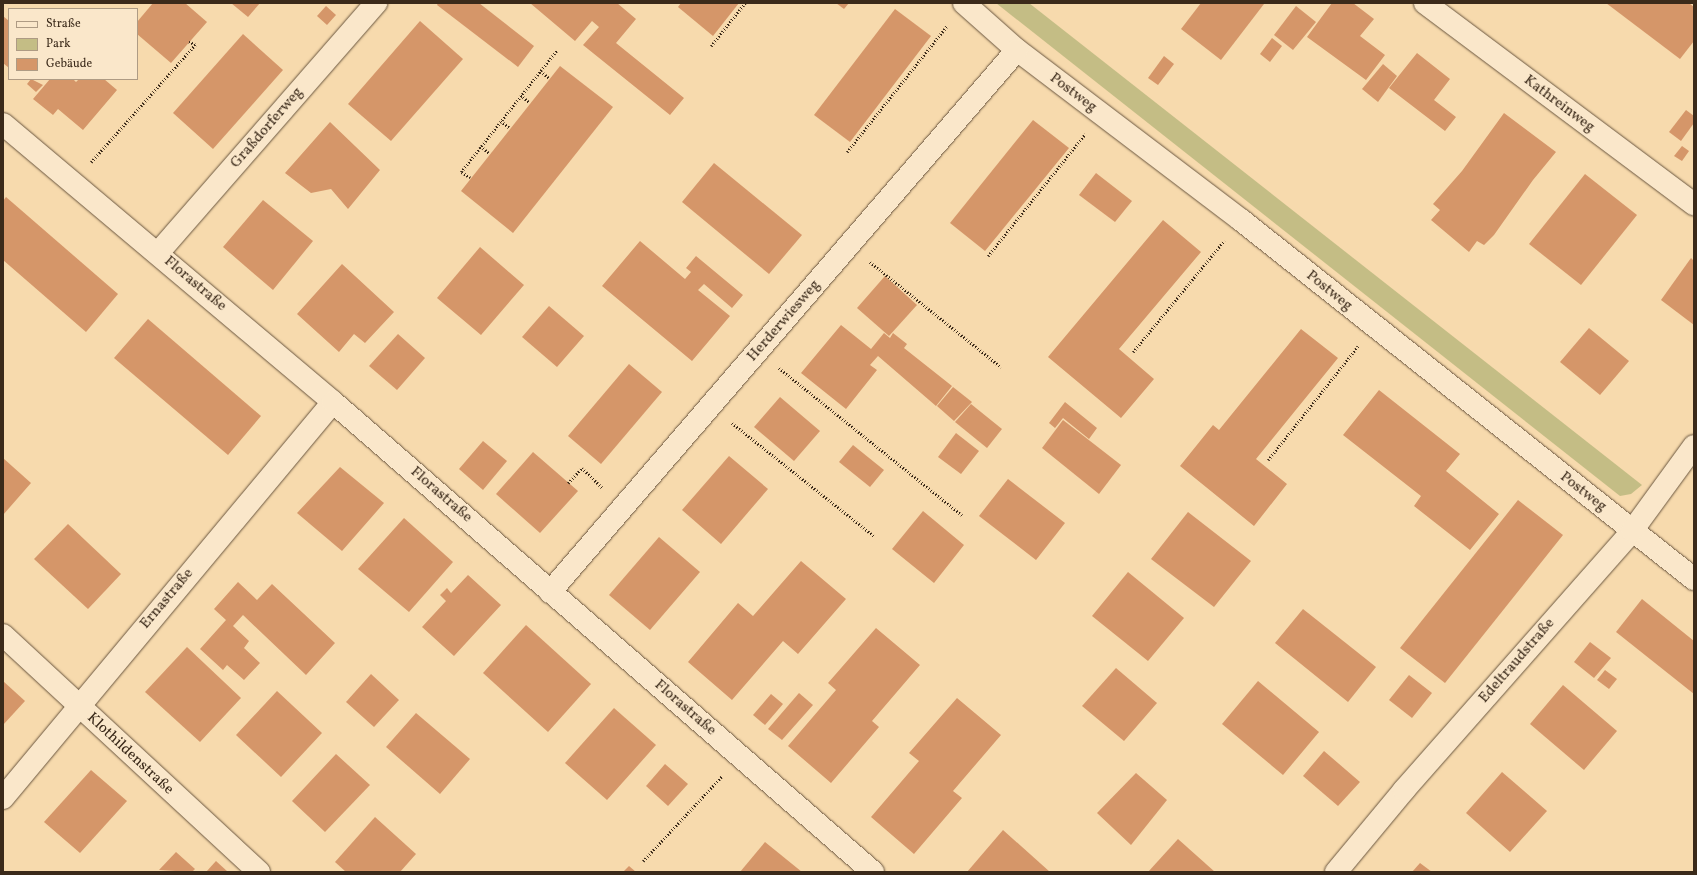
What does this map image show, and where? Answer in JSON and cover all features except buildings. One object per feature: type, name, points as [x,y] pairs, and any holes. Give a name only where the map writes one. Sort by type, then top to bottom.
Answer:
[{"type":"street","name":"Graßdorferweg","points":[[158,253],[376,3]]},
{"type":"street","name":"Postweg","points":[[964,3],[1017,50],[1241,220],[1694,580]]},
{"type":"street","name":"Kathreinweg","points":[[1425,3],[1694,204]]},
{"type":"street","name":"Herderwiesweg","points":[[550,592],[624,509],[1017,50]]},
{"type":"street","name":"Florastraße","points":[[3,124],[72,184],[158,253],[333,402],[873,872]]},
{"type":"street","name":"Ernastraße","points":[[3,798],[78,706],[333,402]]},
{"type":"street","name":"Edeltraudstraße","points":[[1336,872],[1404,790],[1632,531],[1694,446]]},
{"type":"street","name":"Klothildenstraße","points":[[3,635],[259,872]]},
{"type":"path","points":[[711,46],[745,3]]},
{"type":"path","points":[[847,152],[964,3]]},
{"type":"path","points":[[72,184],[195,45],[189,42]]},
{"type":"path","points":[[470,178],[460,172],[558,50]]},
{"type":"path","points":[[541,71],[550,79]]},
{"type":"path","points":[[521,96],[530,103]]},
{"type":"path","points":[[988,256],[1101,114]]},
{"type":"path","points":[[501,121],[510,128]]},
{"type":"path","points":[[481,146],[490,154]]},
{"type":"path","points":[[1133,352],[1241,220]]},
{"type":"path","points":[[849,246],[1002,367]]},
{"type":"path","points":[[1268,460],[1374,326]]},
{"type":"path","points":[[759,351],[962,515]]},
{"type":"path","points":[[711,406],[874,536]]},
{"type":"path","points":[[568,483],[582,468],[624,509]]},
{"type":"path","points":[[643,861],[726,771]]},
{"type":"green space","points":[[996,3],[1029,3],[1642,485],[1631,494],[1620,496]]}]
